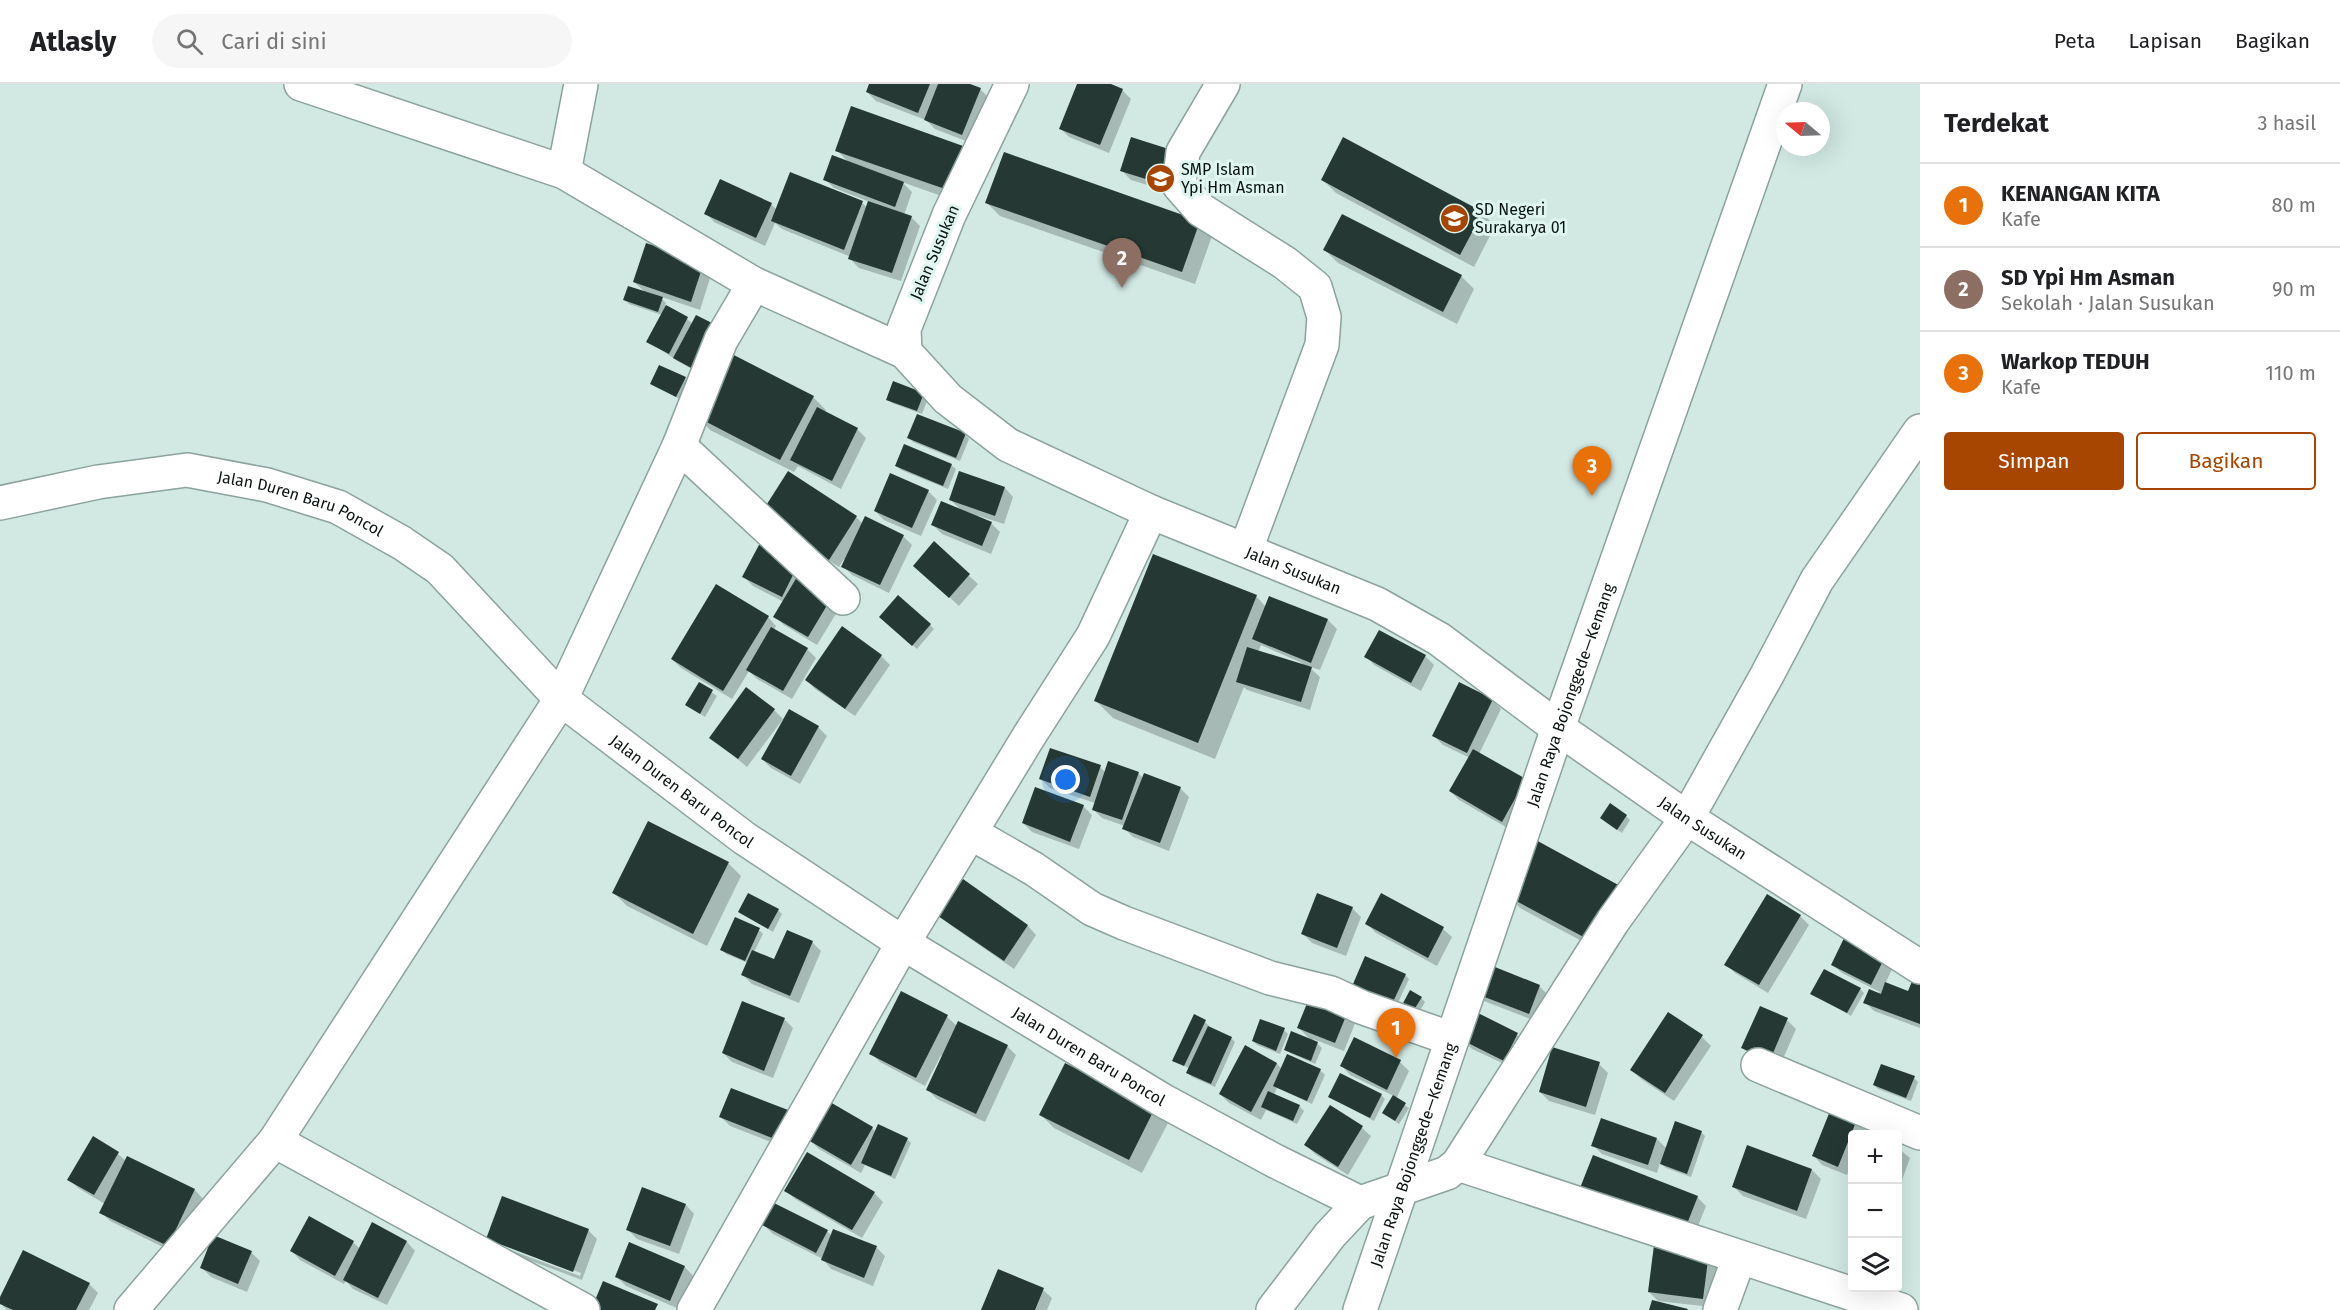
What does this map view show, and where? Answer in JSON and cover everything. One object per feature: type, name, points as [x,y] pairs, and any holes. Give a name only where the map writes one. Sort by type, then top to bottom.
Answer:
[{"type":"main road","points":[[301,84],[564,172],[754,284],[905,352]]},
{"type":"main road","points":[[564,172],[580,84]]},
{"type":"main road","name":"Jalan Susukan","points":[[1011,84],[949,215],[904,329],[905,352],[948,399],[1008,445],[1152,512],[1377,604],[1439,639],[1558,728],[1686,818],[1920,967]]},
{"type":"main road","points":[[1223,84],[1183,152],[1179,185],[1201,210],[1285,263],[1315,287],[1324,317],[1322,345],[1246,549]]},
{"type":"main road","name":"Jalan Raya Bojonggede—Kemang","points":[[1360,1310],[1558,728],[1785,84]]},
{"type":"main road","points":[[131,1310],[275,1141],[561,699],[679,446],[721,340],[754,284]]},
{"type":"main road","points":[[1273,1310],[1330,1235],[1360,1203],[1447,1173],[1458,1164],[1613,921],[1686,818],[1767,675],[1817,580],[1920,431]]},
{"type":"main road","points":[[679,446],[843,598]]},
{"type":"main road","name":"Jalan Duren Baru Poncol","points":[[0,503],[98,482],[187,470],[267,485],[338,507],[402,543],[440,569],[561,699],[744,838],[903,943],[1162,1100],[1275,1161],[1360,1203]]},
{"type":"main road","points":[[694,1310],[903,943],[1094,636],[1152,512]]},
{"type":"main road","points":[[971,833],[1034,869],[1092,909],[1124,923],[1270,978],[1331,993],[1452,1039]]},
{"type":"main road","points":[[1758,1065],[1920,1133]]},
{"type":"main road","points":[[275,1141],[583,1310]]},
{"type":"main road","points":[[1458,1164],[1901,1310]]},
{"type":"main road","points":[[1720,1310],[1739,1258]]},
{"type":"building","points":[[869,84],[930,84],[918,113],[866,92]]},
{"type":"building","points":[[938,84],[970,84],[981,88],[962,135],[924,120]]},
{"type":"building","points":[[1077,84],[1111,84],[1123,89],[1100,145],[1059,129]]},
{"type":"building","points":[[851,106],[963,146],[948,190],[835,151]]},
{"type":"building","points":[[1131,137],[1175,151],[1165,185],[1120,171]]},
{"type":"building","points":[[1343,137],[1483,212],[1460,255],[1321,180]]},
{"type":"building","points":[[1004,152],[1200,221],[1182,272],[985,203]]},
{"type":"building","points":[[832,155],[904,182],[895,207],[823,180]]},
{"type":"building","points":[[790,172],[863,201],[844,250],[771,221]]},
{"type":"building","points":[[720,179],[772,203],[756,238],[704,214]]},
{"type":"building","points":[[868,201],[912,216],[892,273],[848,259]]},
{"type":"building","points":[[1342,214],[1462,275],[1443,312],[1323,250]]},
{"type":"building","points":[[646,243],[704,262],[691,302],[633,282]]},
{"type":"building","points":[[628,286],[663,297],[658,312],[623,300]]},
{"type":"building","points":[[666,305],[688,317],[669,354],[646,342]]},
{"type":"building","points":[[696,315],[718,326],[695,370],[673,358]]},
{"type":"building","points":[[728,352],[814,396],[780,460],[695,416]]},
{"type":"building","points":[[659,365],[686,377],[676,397],[650,384]]},
{"type":"building","points":[[893,381],[924,393],[917,411],[886,400]]},
{"type":"building","points":[[817,407],[858,428],[832,481],[790,460]]},
{"type":"building","points":[[917,414],[966,433],[956,458],[907,438]]},
{"type":"building","points":[[904,444],[952,464],[943,486],[895,466]]},
{"type":"building","points":[[788,471],[857,516],[829,560],[760,515]]},
{"type":"building","points":[[959,471],[1005,487],[995,516],[949,500]]},
{"type":"building","points":[[890,473],[929,490],[912,528],[874,511]]},
{"type":"building","points":[[941,501],[992,522],[982,546],[931,525]]},
{"type":"building","points":[[865,516],[904,535],[880,585],[841,567]]},
{"type":"building","points":[[934,541],[970,574],[949,598],[913,566]]},
{"type":"building","points":[[760,543],[799,563],[782,597],[742,577]]},
{"type":"building","points":[[1153,554],[1257,595],[1198,743],[1094,701]]},
{"type":"building","points":[[797,577],[832,597],[808,637],[773,617]]},
{"type":"building","points":[[716,584],[769,616],[723,691],[671,659]]},
{"type":"building","points":[[898,595],[931,624],[912,646],[879,617]]},
{"type":"building","points":[[1269,596],[1328,619],[1311,663],[1252,639]]},
{"type":"building","points":[[842,626],[882,655],[845,709],[805,680]]},
{"type":"building","points":[[771,627],[808,648],[783,691],[746,670]]},
{"type":"building","points":[[1379,630],[1426,655],[1411,683],[1364,657]]},
{"type":"building","points":[[1247,647],[1312,667],[1301,702],[1236,682]]},
{"type":"building","points":[[699,682],[713,690],[700,714],[685,705]]},
{"type":"building","points":[[1459,682],[1493,699],[1467,753],[1432,736]]},
{"type":"building","points":[[746,687],[775,709],[738,759],[709,738]]},
{"type":"building","points":[[789,709],[819,726],[791,776],[761,759]]},
{"type":"building","points":[[1050,748],[1101,765],[1090,797],[1039,779]]},
{"type":"building","points":[[1473,749],[1526,779],[1502,822],[1449,791]]},
{"type":"building","points":[[1108,761],[1139,772],[1122,820],[1092,810]]},
{"type":"building","points":[[1144,773],[1181,787],[1160,843],[1122,829]]},
{"type":"building","points":[[1035,787],[1084,805],[1070,842],[1022,823]]},
{"type":"building","points":[[1610,803],[1627,815],[1617,830],[1600,818]]},
{"type":"building","points":[[648,821],[729,862],[693,934],[612,893]]},
{"type":"building","points":[[1534,839],[1622,887],[1593,942],[1505,895]]},
{"type":"building","points":[[963,879],[1028,925],[1004,961],[938,916]]},
{"type":"building","points":[[748,893],[779,909],[768,929],[738,912]]},
{"type":"building","points":[[1317,893],[1353,907],[1337,948],[1301,934]]},
{"type":"building","points":[[1381,893],[1444,927],[1428,958],[1365,924]]},
{"type":"building","points":[[1767,894],[1801,915],[1759,985],[1724,965]]},
{"type":"building","points":[[735,917],[760,928],[745,961],[720,950]]},
{"type":"building","points":[[787,930],[813,941],[790,996],[741,975],[752,950],[774,959]]},
{"type":"building","points":[[1846,934],[1887,953],[1871,985],[1831,965]]},
{"type":"building","points":[[1365,956],[1406,974],[1393,1002],[1353,984]]},
{"type":"building","points":[[1485,963],[1540,985],[1529,1014],[1474,993]]},
{"type":"building","points":[[1824,969],[1861,988],[1847,1013],[1810,994]]},
{"type":"building","points":[[1913,979],[1920,982],[1920,1024],[1863,1003],[1869,989],[1881,994],[1885,982],[1908,991]]},
{"type":"building","points":[[1410,990],[1422,997],[1412,1013],[1401,1007]]},
{"type":"building","points":[[901,991],[948,1015],[916,1078],[869,1054]]},
{"type":"building","points":[[1312,991],[1350,1006],[1335,1043],[1297,1028]]},
{"type":"building","points":[[742,1001],[785,1018],[764,1071],[722,1053]]},
{"type":"building","points":[[1760,1006],[1788,1018],[1770,1060],[1741,1048]]},
{"type":"building","points":[[1476,1012],[1518,1033],[1504,1061],[1462,1040]]},
{"type":"building","points":[[1668,1012],[1703,1035],[1665,1093],[1630,1070]]},
{"type":"building","points":[[1194,1014],[1206,1020],[1184,1066],[1172,1061]]},
{"type":"building","points":[[1260,1019],[1285,1028],[1276,1051],[1252,1041]]},
{"type":"building","points":[[958,1021],[1008,1045],[976,1114],[926,1090]]},
{"type":"building","points":[[1208,1026],[1232,1037],[1211,1084],[1186,1073]]},
{"type":"building","points":[[1291,1031],[1318,1042],[1311,1061],[1284,1050]]},
{"type":"building","points":[[1354,1037],[1401,1060],[1387,1090],[1340,1066]]},
{"type":"building","points":[[1245,1045],[1277,1063],[1251,1112],[1219,1094]]},
{"type":"building","points":[[1552,1047],[1600,1062],[1586,1107],[1539,1092]]},
{"type":"building","points":[[1287,1054],[1321,1069],[1307,1101],[1273,1086]]},
{"type":"building","points":[[1065,1063],[1155,1108],[1129,1160],[1039,1115]]},
{"type":"building","points":[[1881,1064],[1915,1076],[1906,1098],[1873,1085]]},
{"type":"building","points":[[1340,1073],[1382,1094],[1370,1118],[1328,1097]]},
{"type":"building","points":[[731,1088],[788,1110],[777,1140],[719,1117]]},
{"type":"building","points":[[1268,1091],[1300,1105],[1293,1121],[1261,1107]]},
{"type":"building","points":[[1393,1095],[1406,1103],[1395,1121],[1382,1113]]},
{"type":"building","points":[[830,1102],[873,1127],[851,1165],[808,1140]]},
{"type":"building","points":[[1330,1105],[1363,1126],[1338,1167],[1304,1145]]},
{"type":"building","points":[[1832,1106],[1858,1117],[1853,1130],[1848,1130],[1848,1142],[1838,1167],[1812,1156]]},
{"type":"building","points":[[1601,1118],[1657,1138],[1648,1165],[1591,1146]]},
{"type":"building","points":[[1675,1121],[1702,1131],[1687,1174],[1660,1164]]},
{"type":"building","points":[[878,1124],[908,1138],[891,1176],[861,1163]]},
{"type":"building","points":[[93,1136],[119,1152],[94,1195],[67,1180]]},
{"type":"building","points":[[1747,1145],[1812,1169],[1797,1211],[1732,1187]]},
{"type":"building","points":[[807,1152],[875,1192],[852,1230],[784,1191]]},
{"type":"building","points":[[1593,1155],[1698,1196],[1685,1229],[1580,1188]]},
{"type":"building","points":[[127,1156],[195,1189],[168,1246],[99,1213]]},
{"type":"building","points":[[642,1187],[686,1204],[670,1246],[626,1230]]},
{"type":"building","points":[[502,1196],[589,1229],[573,1272],[486,1239]]},
{"type":"building","points":[[774,1203],[828,1230],[816,1253],[762,1225]]},
{"type":"building","points":[[309,1216],[354,1241],[335,1276],[290,1251]]},
{"type":"building","points":[[372,1222],[407,1241],[378,1298],[343,1280]]},
{"type":"building","points":[[833,1229],[877,1246],[864,1278],[821,1260]]},
{"type":"building","points":[[213,1235],[252,1251],[238,1284],[200,1268]]},
{"type":"building","points":[[629,1242],[685,1266],[670,1301],[615,1277]]},
{"type":"building","points":[[1654,1245],[1709,1252],[1703,1299],[1648,1292]]},
{"type":"building","points":[[23,1250],[90,1283],[76,1310],[13,1310],[0,1304],[0,1297]]},
{"type":"building","points":[[998,1269],[1044,1288],[1035,1310],[981,1310]]},
{"type":"building","points":[[603,1281],[658,1304],[655,1310],[591,1310]]},
{"type":"building","points":[[1652,1300],[1688,1309],[1649,1310]]},
{"type":"place","name":"SMP Islam Ypi Hm Asman","points":[[1160,178]]},
{"type":"place","name":"SD Negeri Surakarya 01","points":[[1454,218]]},
{"type":"place","name":"SD Ypi Hm Asman","points":[[1122,288]]},
{"type":"place","name":"Warkop TEDUH","points":[[1592,496]]},
{"type":"place","name":"KENANGAN KITA","points":[[1396,1058]]}]
